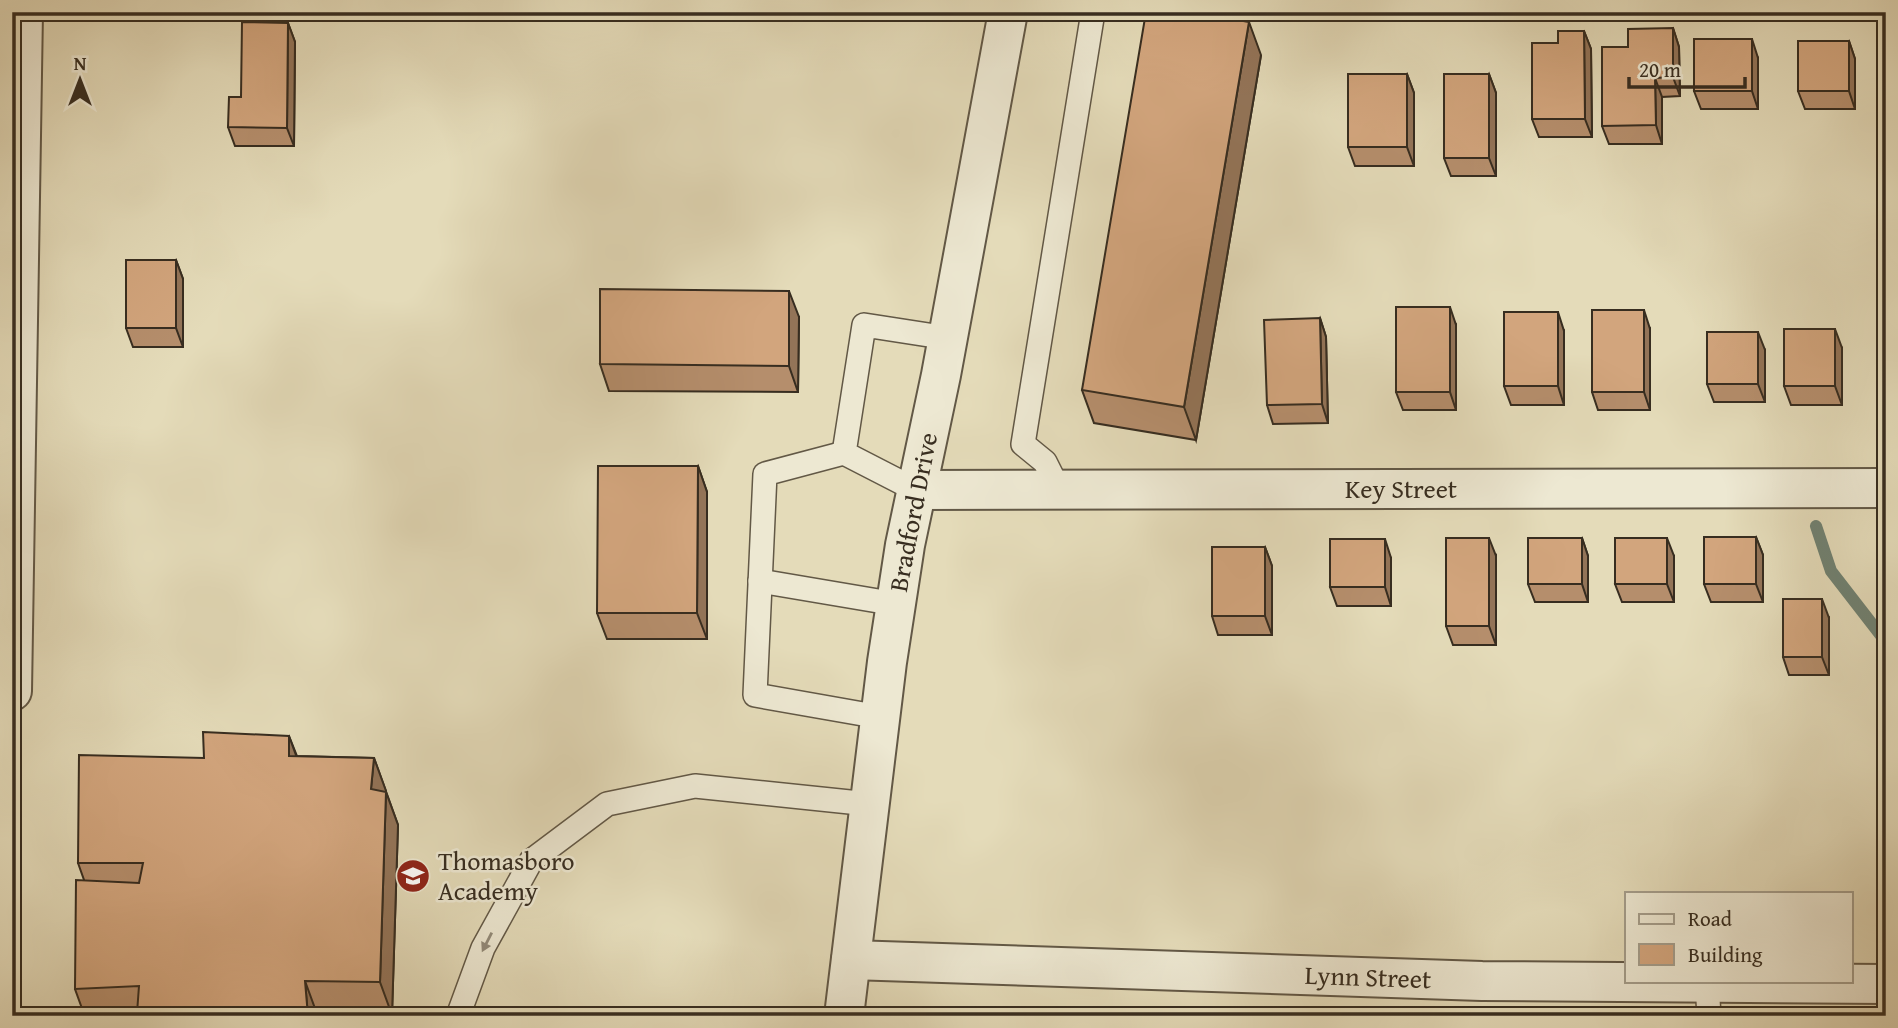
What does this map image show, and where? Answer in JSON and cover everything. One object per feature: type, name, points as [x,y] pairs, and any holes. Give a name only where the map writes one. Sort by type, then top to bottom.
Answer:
[{"type":"street","points":[[12,691],[23,12]]},
{"type":"street","name":"Bradford Drive","points":[[844,1016],[896,604],[1008,12]]},
{"type":"street","name":"Key Street","points":[[916,490],[1886,488]]},
{"type":"street","name":"Lynn Street","points":[[850,960],[1482,981],[1708,1000],[1886,984]]},
{"type":"lane","points":[[1059,490],[1045,462],[1023,444],[1093,12]]},
{"type":"lane","points":[[844,453],[864,325],[948,338]]},
{"type":"lane","points":[[880,717],[755,695],[765,474],[844,453],[916,490]]},
{"type":"lane","points":[[760,581],[896,604]]},
{"type":"lane","points":[[458,1016],[483,948],[531,861],[607,804],[695,786],[869,804]]},
{"type":"building","points":[[1146,12],[1192,12],[1249,22],[1184,407],[1082,390]]},
{"type":"building","points":[[242,22],[288,23],[287,128],[228,127],[229,97],[241,97]]},
{"type":"building","points":[[1673,28],[1673,77],[1655,78],[1656,125],[1602,126],[1602,47],[1628,47],[1628,29]]},
{"type":"building","points":[[1558,31],[1584,31],[1585,119],[1532,119],[1532,43],[1558,43]]},
{"type":"building","points":[[1883,32],[1886,32],[1886,115],[1883,115]]},
{"type":"building","points":[[1694,39],[1752,39],[1752,91],[1694,91]]},
{"type":"building","points":[[1798,41],[1849,41],[1849,91],[1798,91]]},
{"type":"building","points":[[1348,74],[1407,74],[1407,147],[1348,147]]},
{"type":"building","points":[[1444,74],[1489,74],[1489,158],[1444,158]]},
{"type":"building","points":[[126,260],[176,260],[176,328],[126,328]]},
{"type":"building","points":[[600,289],[789,291],[789,366],[600,364]]},
{"type":"building","points":[[1396,307],[1450,307],[1450,392],[1396,392]]},
{"type":"building","points":[[1592,310],[1644,310],[1644,392],[1592,392]]},
{"type":"building","points":[[1504,312],[1558,312],[1558,386],[1504,386]]},
{"type":"building","points":[[1320,318],[1322,404],[1267,405],[1264,320]]},
{"type":"building","points":[[1784,329],[1835,329],[1835,386],[1784,386]]},
{"type":"building","points":[[1880,331],[1886,331],[1886,385],[1880,385]]},
{"type":"building","points":[[1707,332],[1758,332],[1758,384],[1707,384]]},
{"type":"building","points":[[598,466],[698,466],[697,613],[597,613]]},
{"type":"building","points":[[1704,537],[1756,537],[1756,584],[1704,584]]},
{"type":"building","points":[[1446,538],[1489,538],[1489,626],[1446,626]]},
{"type":"building","points":[[1528,538],[1582,538],[1582,584],[1528,584]]},
{"type":"building","points":[[1615,538],[1667,538],[1667,584],[1615,584]]},
{"type":"building","points":[[1330,539],[1385,539],[1385,587],[1330,587]]},
{"type":"building","points":[[1212,547],[1265,547],[1265,616],[1212,616]]},
{"type":"building","points":[[1783,599],[1822,599],[1822,657],[1783,657]]},
{"type":"building","points":[[203,732],[289,736],[289,756],[374,758],[371,789],[386,792],[380,982],[305,981],[308,1016],[75,1016],[137,1013],[139,986],[75,989],[76,880],[139,883],[143,863],[78,863],[79,755],[204,758]]},
{"type":"waterway","points":[[1816,526],[1831,571],[1886,642]]},
{"type":"place","name":"Thomasboro Academy","points":[[413,876]]}]
